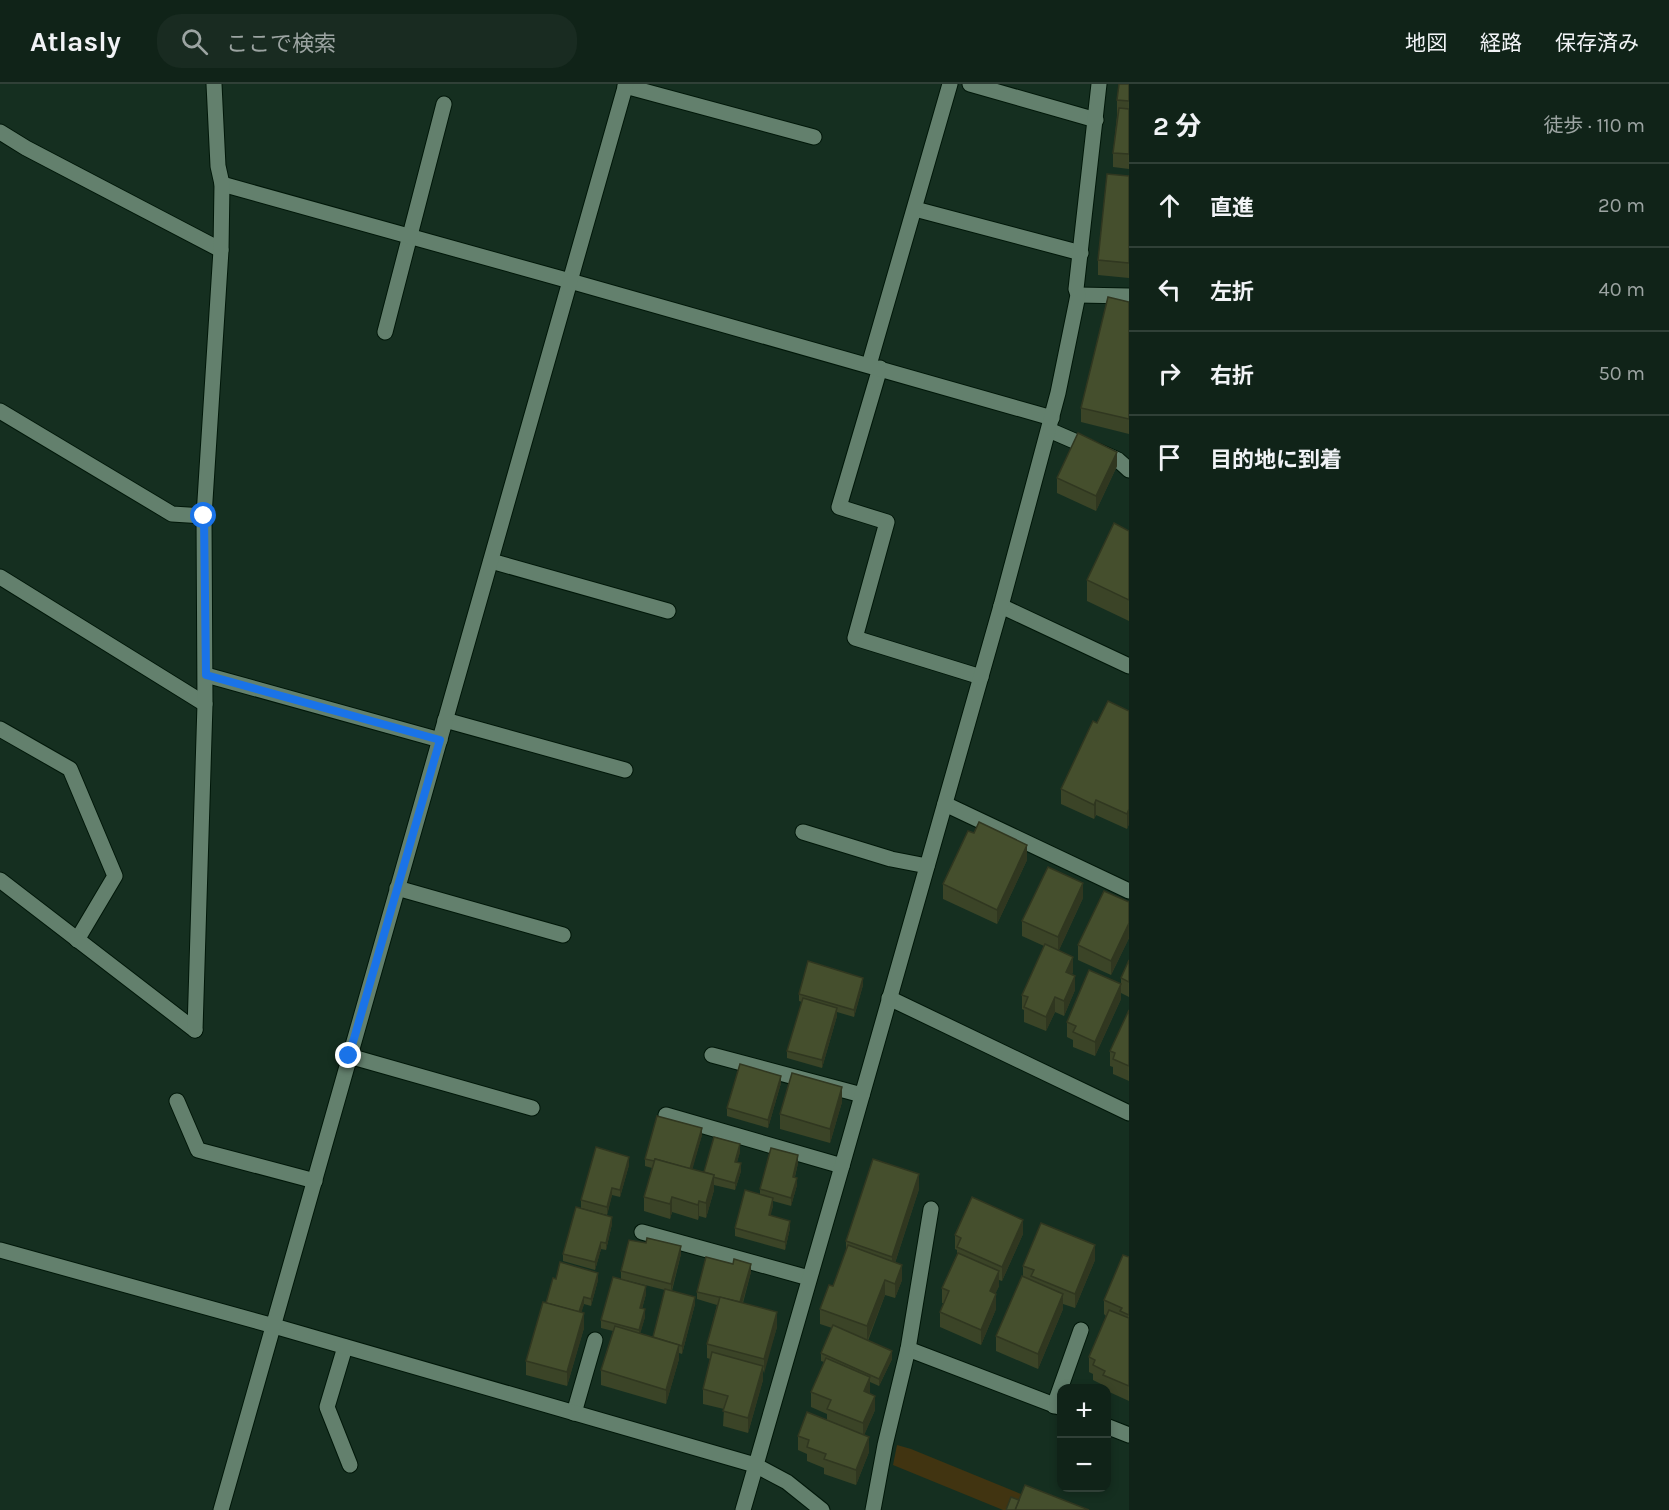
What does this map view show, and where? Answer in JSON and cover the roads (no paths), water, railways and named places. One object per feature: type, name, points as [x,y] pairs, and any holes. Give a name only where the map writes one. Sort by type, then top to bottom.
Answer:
[{"type":"street","points":[[0,880],[195,1030],[206,704],[204,516],[221,250],[222,184],[218,166],[214,84]]},
{"type":"street","points":[[950,84],[915,209],[839,507],[887,522],[855,638],[981,677]]},
{"type":"street","points":[[970,84],[1096,120]]},
{"type":"street","points":[[743,1510],[981,677],[1050,424],[1078,295],[1076,289],[1099,84]]},
{"type":"street","points":[[221,1510],[625,85],[814,137]]},
{"type":"street","points":[[385,332],[444,104]]},
{"type":"street","points":[[0,132],[26,148],[221,250]]},
{"type":"street","points":[[222,184],[875,367],[1050,424],[1118,460],[1129,470]]},
{"type":"street","points":[[915,209],[1081,253]]},
{"type":"street","points":[[1078,295],[1129,296]]},
{"type":"street","points":[[0,411],[172,514],[204,516]]},
{"type":"street","points":[[491,561],[668,611]]},
{"type":"street","points":[[0,577],[206,704]]},
{"type":"street","points":[[1001,606],[1129,666]]},
{"type":"street","points":[[206,675],[440,740]]},
{"type":"street","points":[[445,720],[625,770]]},
{"type":"street","points":[[0,729],[70,770],[115,876],[77,940]]},
{"type":"street","points":[[945,804],[1129,891]]},
{"type":"street","points":[[803,832],[891,859],[927,866]]},
{"type":"street","points":[[397,888],[563,935]]},
{"type":"street","points":[[889,998],[1129,1113]]},
{"type":"street","points":[[712,1055],[862,1095]]},
{"type":"street","points":[[349,1056],[532,1108]]},
{"type":"street","points":[[177,1101],[198,1150],[315,1181]]},
{"type":"street","points":[[666,1115],[842,1166]]},
{"type":"street","points":[[873,1510],[885,1445],[908,1349],[931,1209]]},
{"type":"street","points":[[642,1232],[809,1278]]},
{"type":"street","points":[[0,1250],[274,1326],[755,1465],[787,1482],[822,1510]]},
{"type":"street","points":[[1065,1384],[1081,1330]]},
{"type":"street","points":[[574,1413],[595,1340]]},
{"type":"street","points":[[345,1347],[327,1407],[350,1465]]},
{"type":"street","points":[[908,1349],[1057,1407]]},
{"type":"street","points":[[1111,1427],[1129,1434]]}]
